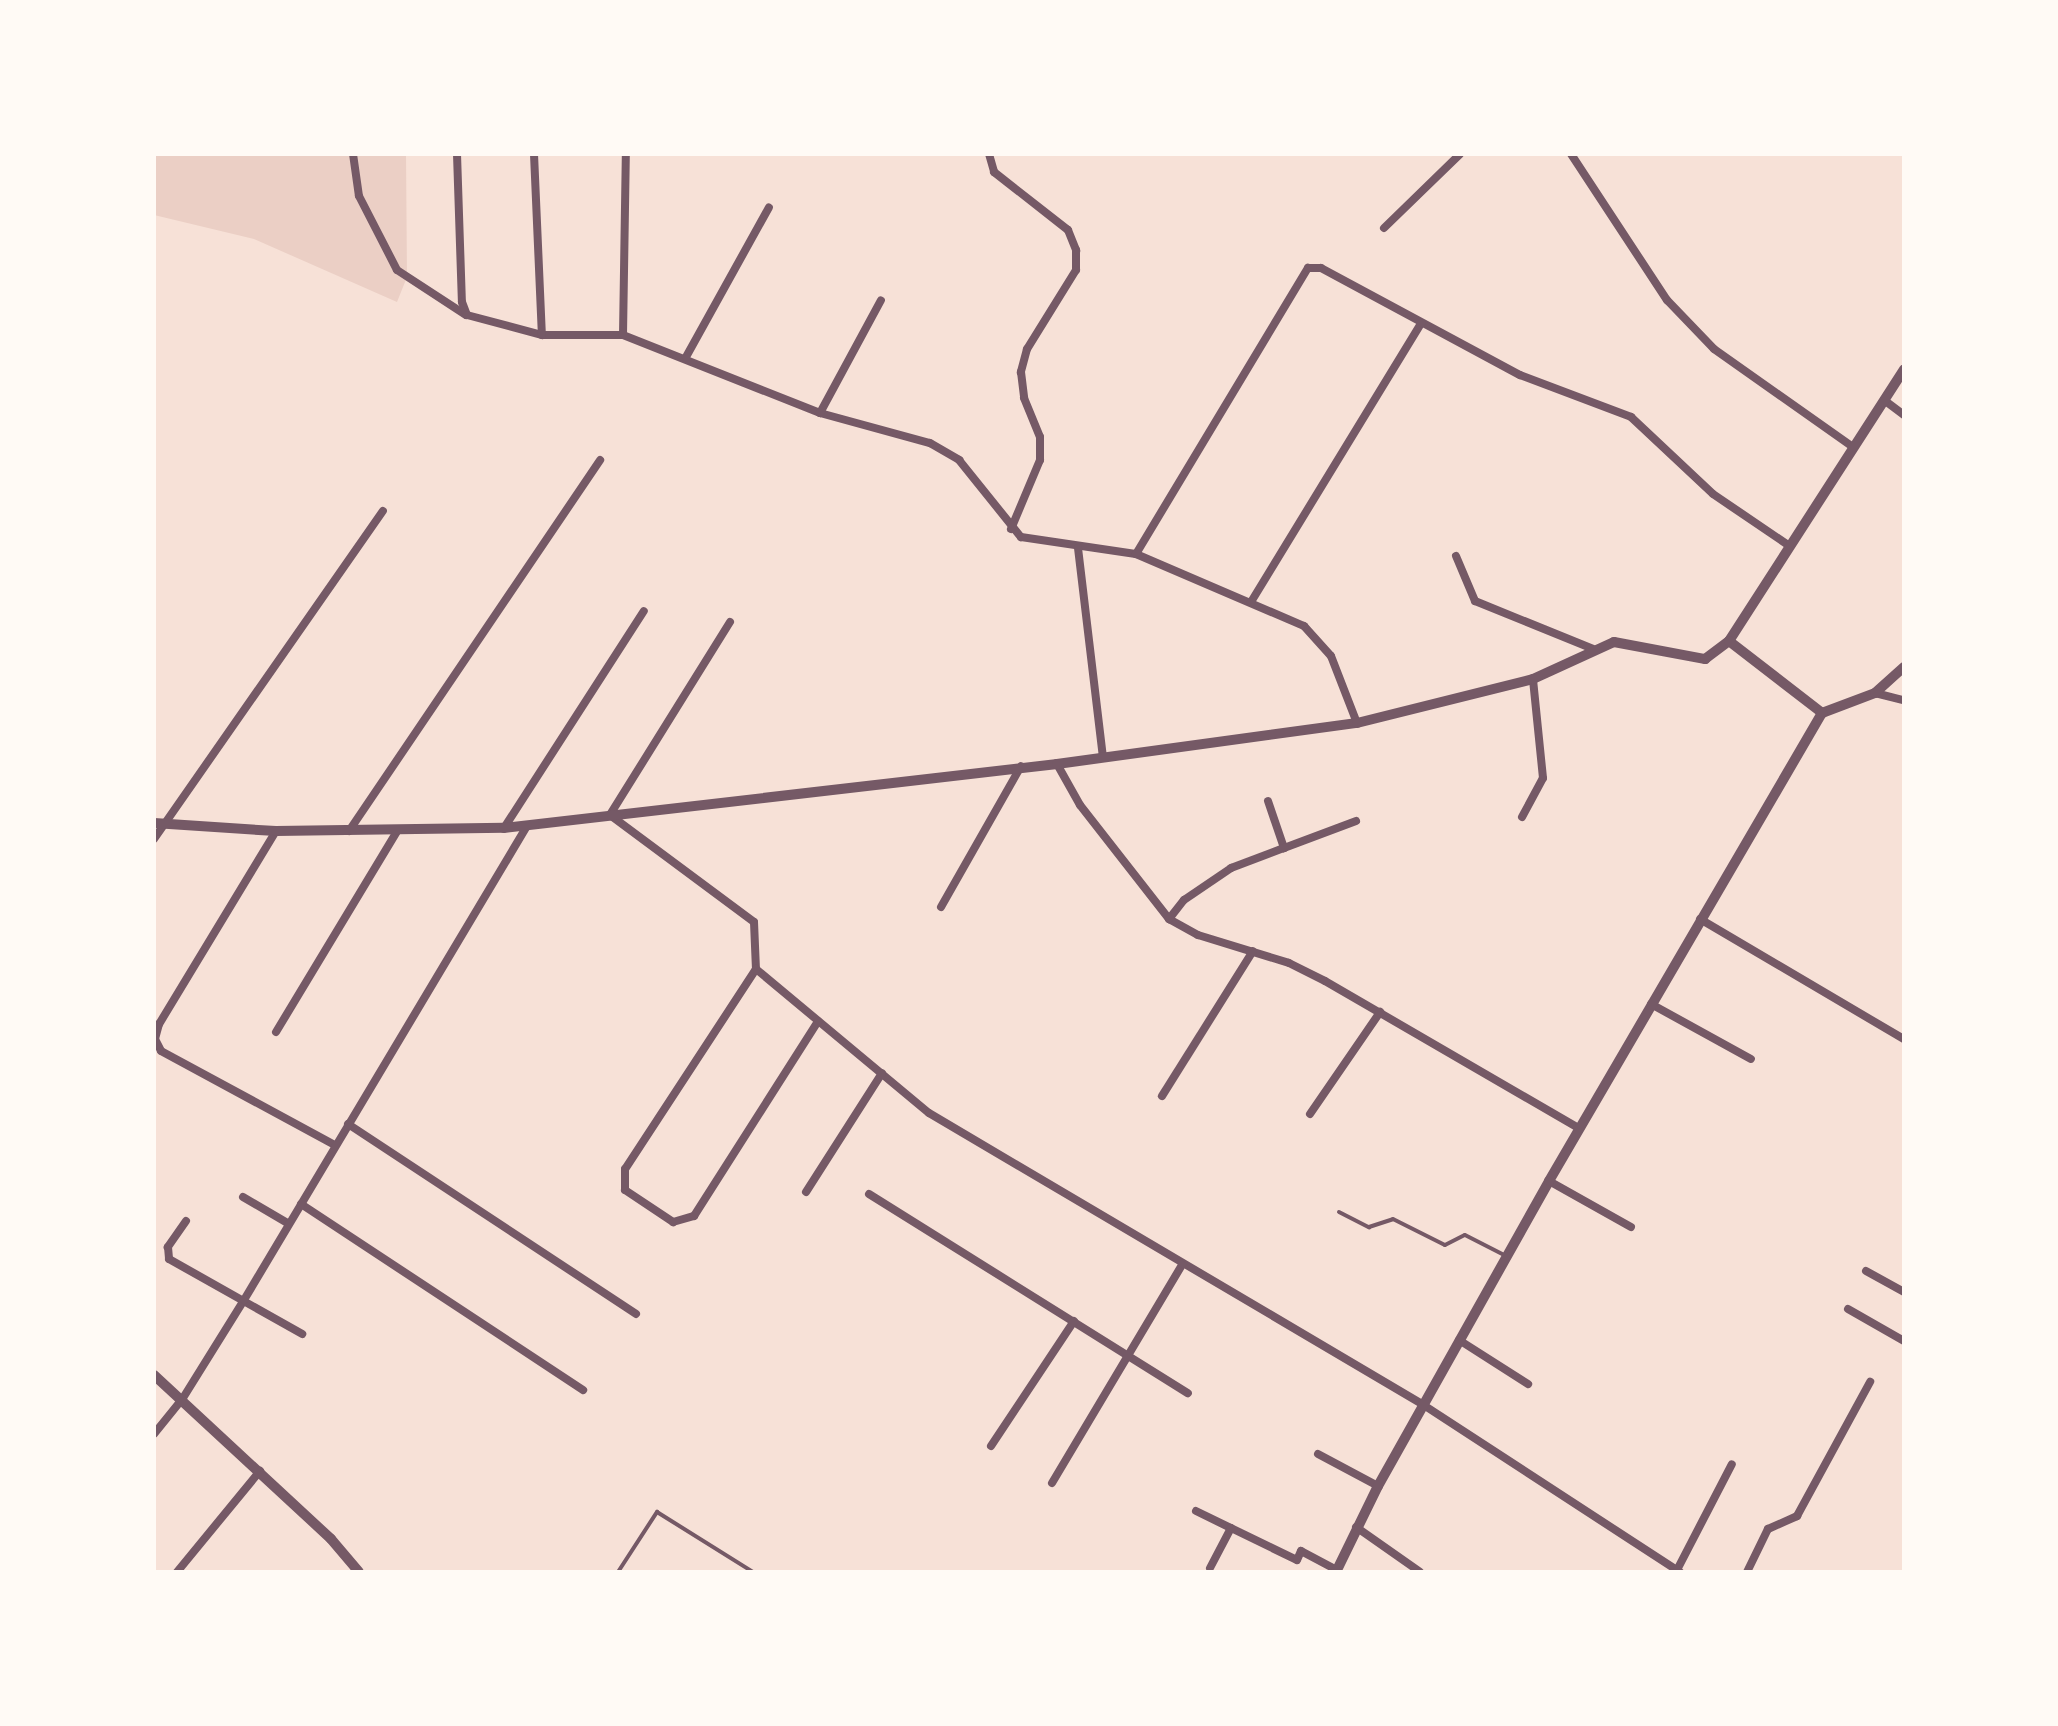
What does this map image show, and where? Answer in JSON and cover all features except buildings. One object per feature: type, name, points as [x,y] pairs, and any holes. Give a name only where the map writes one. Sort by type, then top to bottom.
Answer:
[{"type":"street","points":[[353,154],[359,196],[397,270],[467,315],[542,335],[623,335],[686,357],[820,413],[858,426],[900,431],[959,460],[1011,529],[1021,537],[1078,548],[1136,554],[1304,626],[1331,656],[1357,723]]},
{"type":"street","points":[[457,154],[462,302],[467,315]]},
{"type":"street","points":[[534,154],[542,335]]},
{"type":"street","points":[[623,335],[626,154]]},
{"type":"street","points":[[989,154],[994,172],[1068,230],[1076,250],[1076,270],[1027,349],[1021,372],[1024,398],[1040,437],[1040,460],[1011,529]]},
{"type":"street","points":[[1384,228],[1460,154]]},
{"type":"street","points":[[1571,154],[1667,300],[1685,319],[1714,349],[1853,447]]},
{"type":"street","points":[[686,357],[769,207]]},
{"type":"street","points":[[1136,554],[1308,268],[1321,268],[1520,375],[1631,417],[1713,494],[1788,545]]},
{"type":"street","points":[[820,413],[881,300]]},
{"type":"street","points":[[1251,602],[1421,323]]},
{"type":"street","points":[[160,824],[276,831],[527,826],[1057,764],[1357,723],[1533,679],[1614,642],[1705,659],[1729,641],[1904,369]]},
{"type":"street","points":[[1884,400],[1904,415]]},
{"type":"street","points":[[349,831],[600,460]]},
{"type":"street","points":[[154,839],[160,824],[383,511]]},
{"type":"street","points":[[1078,548],[1103,758]]},
{"type":"street","points":[[1456,556],[1475,601],[1593,649]]},
{"type":"street","points":[[504,828],[644,611]]},
{"type":"street","points":[[610,815],[730,622]]},
{"type":"street","points":[[1729,641],[1822,713]]},
{"type":"street","points":[[1196,1511],[1297,1560],[1301,1551],[1336,1571],[1422,1404],[1822,713],[1875,693],[1904,667]]},
{"type":"street","points":[[1522,817],[1543,778],[1533,679]]},
{"type":"street","points":[[1875,693],[1904,700]]},
{"type":"street","points":[[1057,764],[1080,805],[1169,919],[1198,935],[1253,951],[1325,981],[1579,1128]]},
{"type":"street","points":[[941,907],[1021,766]]},
{"type":"street","points":[[1268,801],[1284,848]]},
{"type":"street","points":[[610,815],[754,922],[756,969],[625,1169],[625,1190],[673,1222],[694,1216],[818,1021]]},
{"type":"street","points":[[1169,919],[1184,900],[1231,868],[1356,821]]},
{"type":"street","points":[[154,1434],[183,1398],[244,1300],[527,826]]},
{"type":"street","points":[[276,1032],[398,830]]},
{"type":"street","points":[[276,831],[159,1024],[155,1039],[161,1051],[335,1145]]},
{"type":"street","points":[[1700,919],[1904,1039]]},
{"type":"street","points":[[1162,1096],[1253,951]]},
{"type":"street","points":[[756,969],[962,1135],[1422,1404],[1679,1571],[1732,1464]]},
{"type":"street","points":[[1651,1004],[1751,1059]]},
{"type":"street","points":[[1310,1114],[1380,1012]]},
{"type":"street","points":[[806,1192],[882,1073]]},
{"type":"street","points":[[348,1124],[636,1314]]},
{"type":"street","points":[[1549,1181],[1631,1227]]},
{"type":"street","points":[[869,1194],[1188,1393]]},
{"type":"street","points":[[243,1197],[289,1224]]},
{"type":"street","points":[[301,1204],[583,1390]]},
{"type":"street","points":[[186,1221],[168,1247],[169,1259],[302,1334]]},
{"type":"street","points":[[1052,1483],[1182,1265]]},
{"type":"street","points":[[1866,1271],[1904,1292]]},
{"type":"street","points":[[1848,1309],[1904,1341]]},
{"type":"street","points":[[991,1446],[1074,1321]]},
{"type":"street","points":[[1459,1340],[1528,1384]]},
{"type":"street","points":[[154,1375],[183,1398],[260,1471],[359,1572]]},
{"type":"street","points":[[1747,1572],[1768,1529],[1797,1516],[1870,1382]]},
{"type":"street","points":[[1318,1454],[1378,1486]]},
{"type":"street","points":[[177,1572],[260,1471]]},
{"type":"street","points":[[1356,1527],[1420,1572]]},
{"type":"street","points":[[1210,1568],[1231,1528]]},
{"type":"lane","points":[[1339,1212],[1369,1227],[1393,1219],[1445,1245],[1465,1235],[1506,1256]]},
{"type":"lane","points":[[618,1572],[657,1512],[753,1572]]},
{"type":"shaded area","points":[[154,154],[406,154],[407,277],[397,302],[254,239],[154,215]]}]
